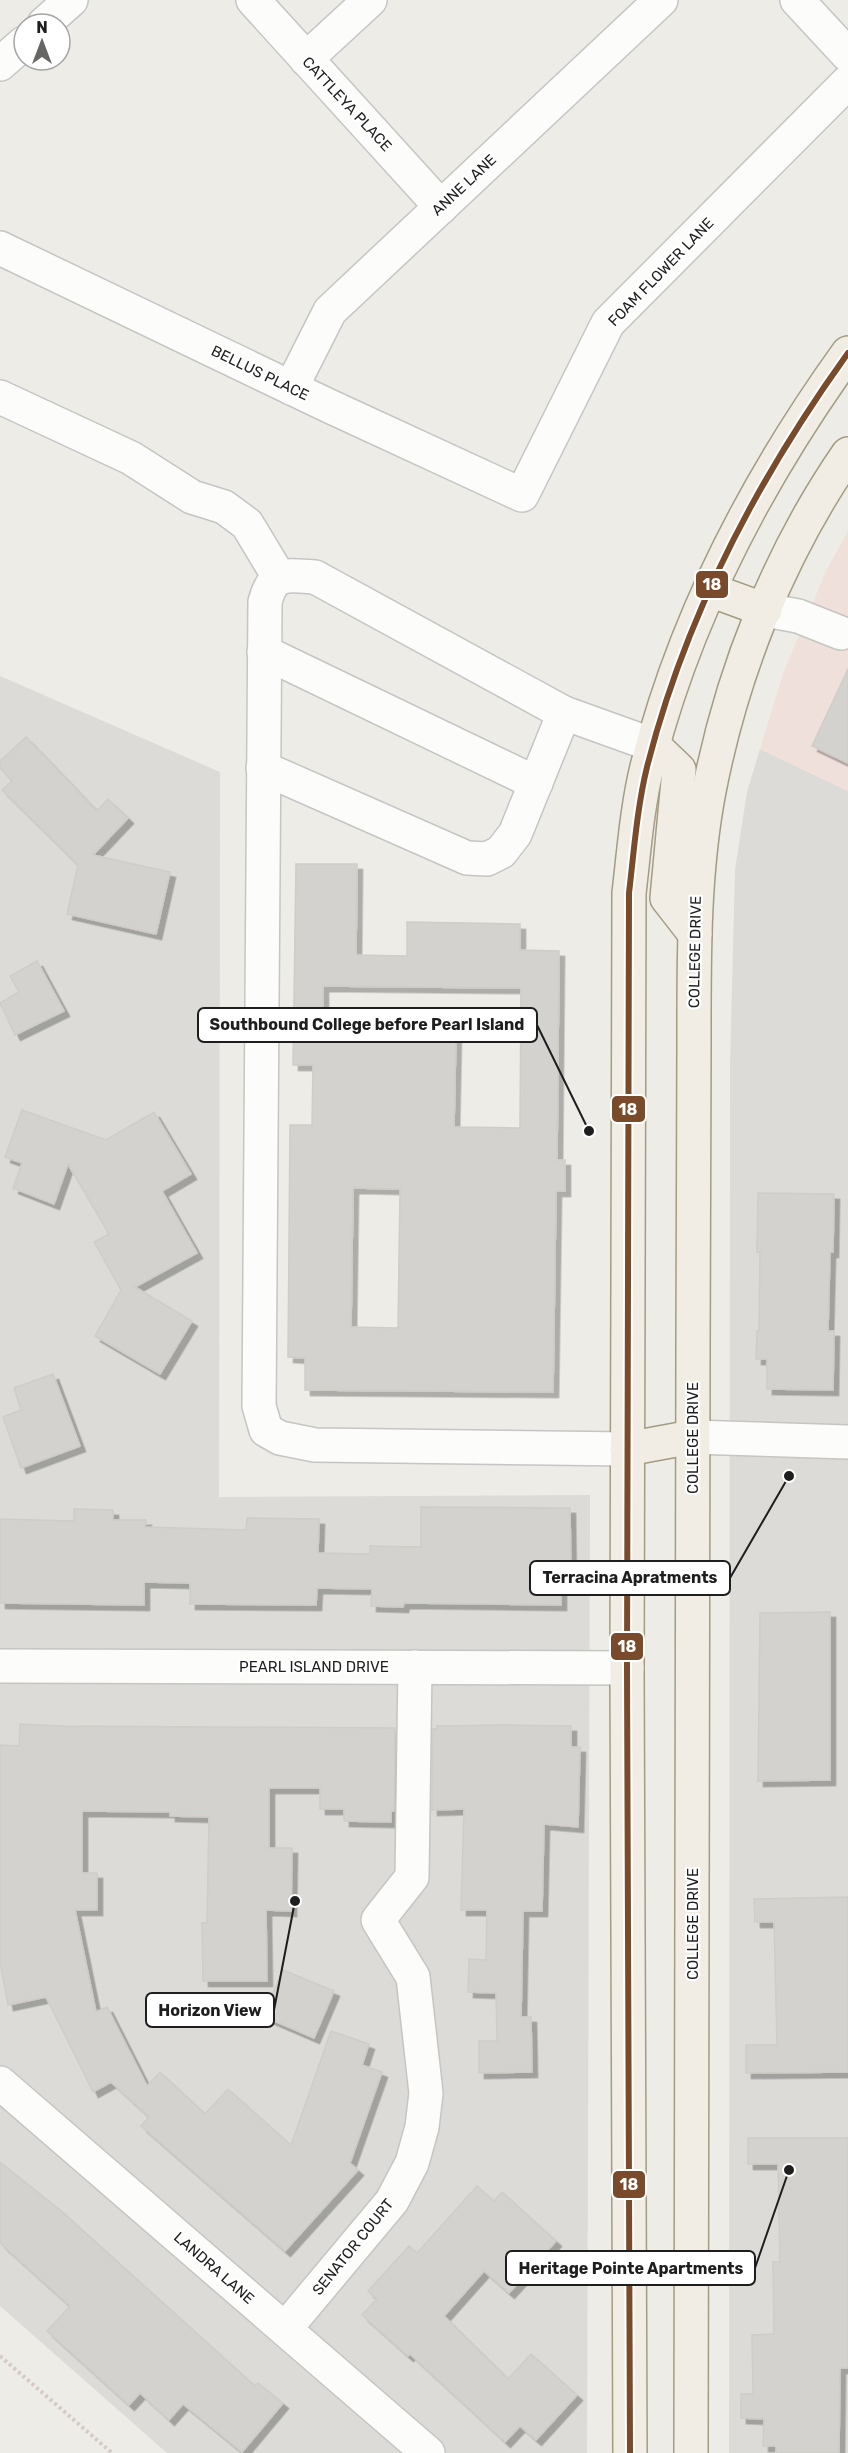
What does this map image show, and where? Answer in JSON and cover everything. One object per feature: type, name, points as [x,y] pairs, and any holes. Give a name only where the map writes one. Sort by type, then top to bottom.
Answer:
[{"type":"main road","points":[[630,2453],[627,1668],[629,893],[637,826],[653,745],[689,639],[755,496],[780,452],[848,353]]},
{"type":"main road","name":"COLLEGE DRIVE","points":[[691,2453],[692,1437],[696,899],[708,794],[723,728],[744,660],[807,518],[848,454]]},
{"type":"main road","points":[[710,590],[765,610]]},
{"type":"main road","points":[[653,745],[679,770],[667,898],[696,934]]},
{"type":"main road","points":[[627,1449],[692,1437]]},
{"type":"street","name":"CATTLEYA PLACE","points":[[253,0],[441,207]]},
{"type":"street","points":[[306,59],[370,0]]},
{"type":"street","name":"ANNE LANE","points":[[291,388],[330,311],[661,0]]},
{"type":"street","points":[[796,0],[848,55]]},
{"type":"street","points":[[0,64],[12,54]]},
{"type":"street","name":"FOAM FLOWER LANE","points":[[522,495],[608,323],[848,82]]},
{"type":"street","name":"BELLUS PLACE","points":[[0,248],[291,388],[522,495]]},
{"type":"street","points":[[0,397],[131,458],[192,497],[224,507],[248,524],[279,577]]},
{"type":"street","points":[[627,1449],[315,1445],[280,1438],[266,1430],[259,1406],[264,652],[265,602],[269,585],[279,577],[315,577],[564,713],[653,745]]},
{"type":"street","points":[[765,610],[798,616],[841,633]]},
{"type":"street","points":[[264,652],[536,783]]},
{"type":"street","points":[[263,768],[467,858],[487,859],[501,852],[515,834],[564,713]]},
{"type":"street","points":[[692,1437],[848,1442]]},
{"type":"street","name":"PEARL ISLAND DRIVE","points":[[0,1666],[627,1668]]},
{"type":"street","name":"SENATOR COURT","points":[[285,2329],[392,2201],[412,2163],[422,2127],[426,2093],[413,1977],[378,1920],[412,1876],[415,1667]]},
{"type":"street","name":"LANDRA LANE","points":[[0,2083],[429,2453]]},
{"type":"path","points":[[0,2356],[112,2453]]},
{"type":"shaded area","points":[[848,531],[848,791],[760,749],[784,671],[826,571]]},
{"type":"shaded area","points":[[0,676],[220,772],[219,1497],[590,1495],[587,2453],[167,2453],[0,2306]]},
{"type":"shaded area","points":[[760,749],[848,791],[848,2453],[729,2453],[730,1066],[735,870],[747,792]]},
{"type":"building","points":[[848,669],[848,763],[812,746]]},
{"type":"building","points":[[26,737],[97,811],[108,799],[128,818],[93,855],[170,872],[156,934],[67,914],[78,865],[2,790],[12,781],[0,768],[0,761]]},
{"type":"building","points":[[296,864],[357,864],[356,955],[407,956],[407,922],[520,924],[520,950],[559,951],[557,1160],[565,1160],[565,1191],[556,1191],[553,1392],[305,1390],[305,1358],[288,1357],[290,1125],[312,1125],[313,1065],[293,1065]],"holes":[[[323,986],[521,988],[520,1128],[454,1127],[456,1032],[323,1031]],[[353,1188],[400,1189],[398,1328],[351,1327]]]},
{"type":"building","points":[[37,961],[64,1011],[15,1035],[0,1003],[19,992],[10,976]]},
{"type":"building","points":[[22,1110],[106,1140],[154,1112],[191,1174],[162,1191],[197,1253],[135,1287],[192,1321],[160,1374],[95,1336],[121,1290],[94,1242],[109,1234],[68,1164],[54,1204],[13,1188],[22,1163],[5,1157]]},
{"type":"building","points":[[758,1193],[834,1194],[828,1331],[834,1331],[833,1390],[767,1389],[767,1359],[756,1359],[757,1331],[759,1331],[760,1252],[757,1252]]},
{"type":"building","points":[[53,1374],[80,1446],[21,1468],[3,1417],[21,1410],[14,1388]]},
{"type":"building","points":[[421,1507],[570,1508],[571,1583],[561,1583],[561,1605],[404,1603],[403,1607],[371,1606],[372,1589],[317,1588],[316,1605],[190,1604],[190,1583],[144,1582],[144,1605],[0,1603],[0,1519],[74,1521],[74,1509],[113,1510],[113,1520],[146,1520],[145,1527],[246,1530],[247,1518],[319,1519],[318,1553],[370,1554],[370,1546],[421,1547]]},
{"type":"building","points":[[830,1612],[830,1780],[758,1781],[760,1613]]},
{"type":"building","points":[[20,1724],[395,1728],[394,1811],[391,1811],[391,1822],[344,1821],[344,1809],[320,1809],[320,1788],[269,1788],[269,1848],[292,1848],[291,1911],[266,1910],[267,1981],[203,1981],[202,1923],[207,1923],[209,1817],[170,1816],[170,1812],[82,1811],[82,1873],[97,1873],[97,1910],[75,1910],[96,2012],[107,2007],[147,2086],[160,2072],[205,2114],[228,2089],[291,2145],[331,2031],[369,2044],[362,2065],[382,2072],[350,2163],[358,2170],[285,2251],[141,2126],[149,2117],[111,2082],[93,2092],[46,1997],[8,2005],[0,1962],[0,1745],[19,1746]]},
{"type":"building","points":[[437,1726],[571,1726],[571,1747],[580,1747],[578,1827],[544,1824],[542,1911],[523,1911],[521,2017],[531,2017],[532,2072],[479,2073],[479,2041],[497,2041],[496,1993],[468,1992],[469,1959],[486,1960],[487,1910],[461,1910],[464,1809],[432,1810],[433,1729],[437,1729]]},
{"type":"building","points":[[848,1897],[848,2072],[746,2073],[746,2045],[777,2045],[774,1922],[755,1922],[754,1899]]},
{"type":"building","points":[[283,1970],[334,1991],[314,2038],[263,2016]]},
{"type":"building","points":[[748,2138],[848,2138],[848,2368],[840,2368],[839,2453],[776,2453],[776,2446],[763,2446],[764,2419],[741,2418],[741,2394],[753,2394],[752,2335],[774,2334],[773,2262],[780,2262],[778,2164],[748,2164]]},
{"type":"building","points":[[0,2162],[60,2210],[255,2386],[258,2383],[283,2403],[242,2452],[183,2404],[169,2420],[140,2393],[129,2405],[47,2331],[70,2306],[0,2243]]},
{"type":"building","points":[[477,2186],[494,2201],[502,2192],[556,2241],[509,2293],[484,2271],[444,2316],[508,2379],[531,2354],[577,2395],[536,2440],[520,2426],[505,2442],[410,2354],[408,2356],[362,2315],[377,2299],[368,2291],[409,2246],[417,2253]]},
{"type":"transit line","name":"18","points":[[630,2453],[627,1668],[629,893],[638,814],[647,767],[682,657],[728,551],[755,499],[784,449],[848,353]]},
{"type":"place","name":"Southbound College before Pearl Island","points":[[589,1131]]},
{"type":"place","name":"Terracina Apratments","points":[[789,1476]]},
{"type":"place","name":"Horizon View","points":[[295,1901]]},
{"type":"place","name":"Heritage Pointe Apartments","points":[[789,2170]]}]
